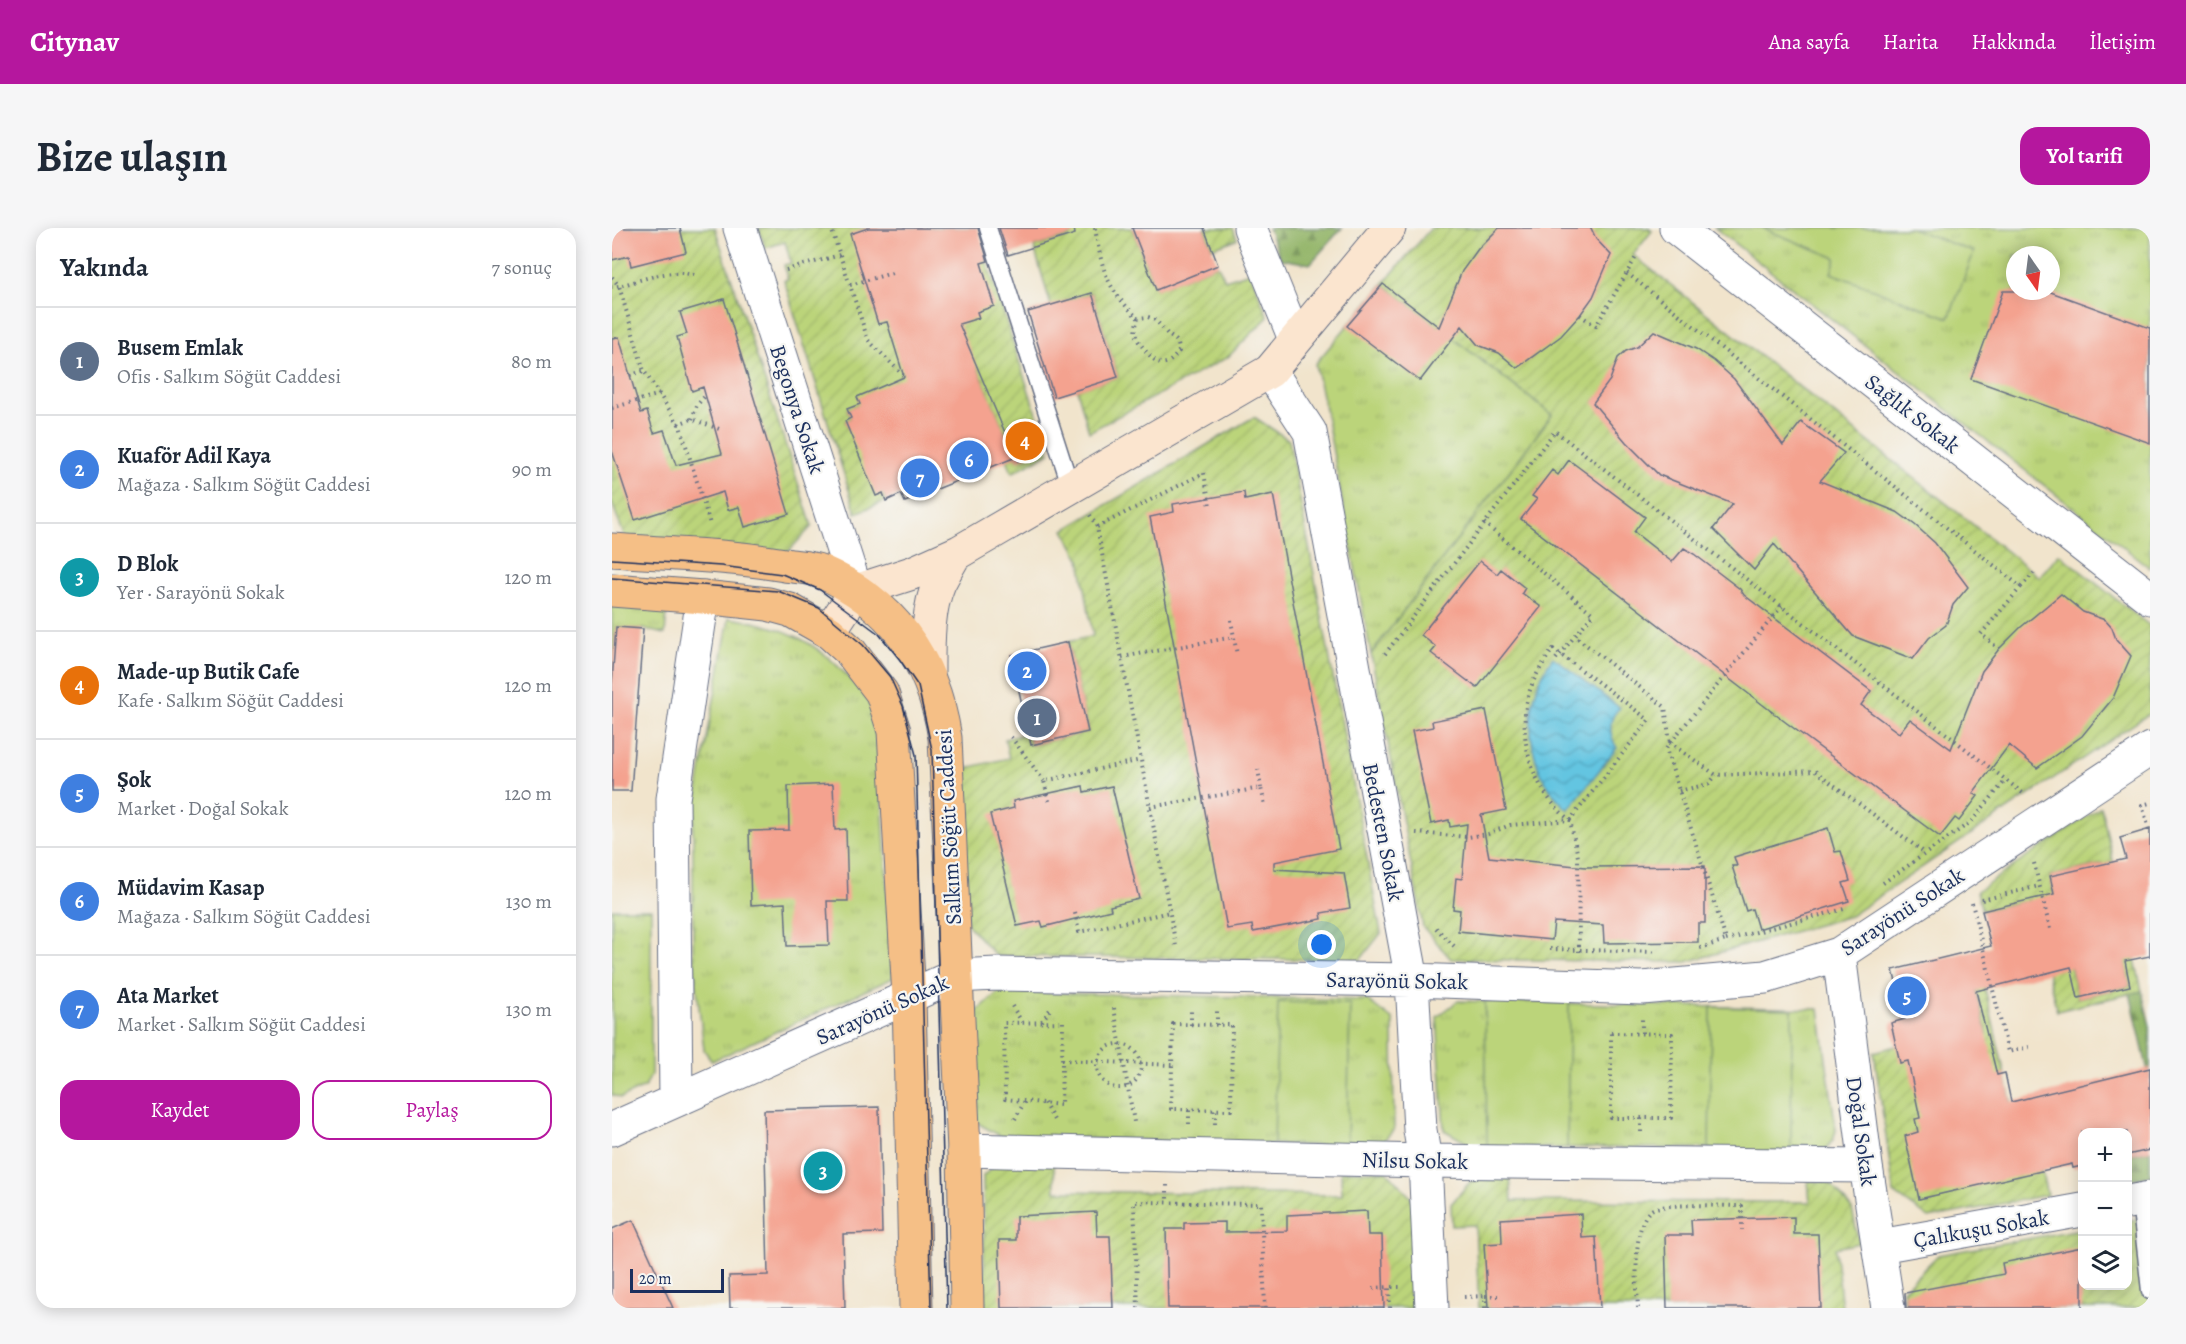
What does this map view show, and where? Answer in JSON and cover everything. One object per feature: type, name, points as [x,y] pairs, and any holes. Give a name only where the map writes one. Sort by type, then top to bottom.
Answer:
[{"type":"main road","name":"Salkım Söğüt Caddesi","points":[[612,550],[772,562],[819,570],[856,591],[893,620],[924,664],[942,715],[945,738],[964,1150],[966,1308]]},
{"type":"main road","points":[[612,590],[768,604],[790,610],[829,632],[850,651],[882,693],[894,731],[909,997],[916,1308]]},
{"type":"street","name":"Begonya Sokak","points":[[740,228],[856,591]]},
{"type":"street","points":[[1250,228],[1294,339]]},
{"type":"street","points":[[829,632],[856,591],[912,573],[955,554],[1270,371],[1294,339],[1389,228]]},
{"type":"street","name":"Sağlık Sokak","points":[[1676,228],[2150,598]]},
{"type":"street","name":"Bedesten Sokak","points":[[1270,371],[1310,432],[1412,980],[1420,1130],[1425,1161],[1432,1308]]},
{"type":"street","points":[[928,675],[932,610],[939,584],[955,554]]},
{"type":"street","points":[[676,1100],[673,799],[703,597]]},
{"type":"street","name":"Sarayönü Sokak","points":[[612,1129],[956,976],[997,974],[1412,980],[1642,988],[1765,977],[1839,954],[2150,749]]},
{"type":"street","name":"Doğal Sokak","points":[[1839,954],[1866,1166],[1888,1308]]},
{"type":"street","name":"Nilsu Sokak","points":[[964,1150],[1425,1161],[1866,1166]]},
{"type":"street","name":"Çalıkuşu Sokak","points":[[1880,1246],[2078,1211]]},
{"type":"lane","points":[[988,228],[1071,488]]},
{"type":"lane","points":[[2139,1200],[2150,1291]]},
{"type":"path","points":[[831,228],[868,340],[905,377]]},
{"type":"path","points":[[1095,228],[1102,268],[1109,285],[1123,304],[1138,318],[1156,319],[1168,335],[1178,342],[1179,351],[1175,357],[1161,364],[1149,356],[1136,338],[1135,328],[1138,318]]},
{"type":"path","points":[[756,279],[840,255]]},
{"type":"path","points":[[1580,315],[1596,326],[1636,258]]},
{"type":"path","points":[[612,287],[670,274],[684,272],[694,274]]},
{"type":"path","points":[[850,285],[892,273]]},
{"type":"path","points":[[1627,273],[2021,587]]},
{"type":"path","points":[[612,277],[619,286],[644,371],[678,424],[711,528]]},
{"type":"path","points":[[630,375],[644,371]]},
{"type":"path","points":[[612,408],[660,394]]},
{"type":"path","points":[[692,419],[705,396]]},
{"type":"path","points":[[678,424],[692,419],[722,430]]},
{"type":"path","points":[[1383,657],[1555,431],[2027,796]]},
{"type":"path","points":[[1097,527],[1204,473],[1210,506]]},
{"type":"path","points":[[1090,515],[1097,527],[1182,976]]},
{"type":"path","points":[[1484,523],[1593,614],[1556,659]]},
{"type":"path","points":[[1999,649],[1982,634],[2034,573]]},
{"type":"path","points":[[1726,940],[1666,749],[1782,606]]},
{"type":"path","points":[[1231,620],[1237,655]]},
{"type":"path","points":[[1575,636],[1665,707],[1670,743],[1716,775],[1815,771],[1925,853]]},
{"type":"path","points":[[1122,657],[1234,637]]},
{"type":"path","points":[[1416,833],[1468,837],[1488,834],[1510,825],[1570,820],[1649,720],[1560,654],[1552,649],[1535,678],[1525,714],[1525,736],[1530,760],[1540,784],[1555,806],[1570,820],[1578,856],[1579,950]]},
{"type":"path","points":[[1011,737],[1044,781],[1049,801]]},
{"type":"path","points":[[1044,781],[1141,760]]},
{"type":"path","points":[[1258,769],[1265,805]]},
{"type":"path","points":[[1679,791],[1709,784],[1716,775]]},
{"type":"path","points":[[1881,884],[1971,822],[2006,780]]},
{"type":"path","points":[[1150,807],[1261,788]]},
{"type":"path","points":[[2149,829],[2142,805],[2150,803]]},
{"type":"path","points":[[1413,822],[1418,844]]},
{"type":"path","points":[[2032,854],[2050,929]]},
{"type":"path","points":[[2029,1047],[2008,1052],[1972,903],[2039,886]]},
{"type":"path","points":[[1695,949],[1846,909]]},
{"type":"path","points":[[1075,913],[1079,932],[1170,912]]},
{"type":"path","points":[[1432,923],[1455,948],[1466,948]]},
{"type":"path","points":[[1545,949],[1661,952]]},
{"type":"path","points":[[1113,1005],[1135,1129]]},
{"type":"path","points":[[1063,1022],[1062,1060],[1061,1105],[1005,1099],[1004,1023],[1063,1022]]},
{"type":"path","points":[[1173,1024],[1232,1026],[1231,1110],[1171,1109],[1172,1065],[1173,1024]]},
{"type":"path","points":[[1611,1033],[1672,1034],[1671,1118],[1641,1118],[1611,1118],[1611,1033]]},
{"type":"path","points":[[1126,1045],[1136,1052],[1140,1064],[1138,1077],[1127,1086],[1114,1087],[1099,1075],[1097,1063],[1107,1047],[1126,1045]]},
{"type":"path","points":[[1062,1060],[1172,1065]]},
{"type":"path","points":[[1138,1308],[1134,1202],[1261,1204],[1264,1308]]},
{"type":"path","points":[[1638,1308],[1636,1267],[1640,1235],[1645,1218],[1653,1209],[1674,1206],[1742,1206],[1742,1230]]},
{"type":"path","points":[[1373,1288],[1389,1287]]},
{"type":"path","points":[[1485,1308],[1485,1296],[1498,1296]]},
{"type":"green space","points":[[612,228],[715,228],[812,526],[786,554],[625,538],[612,503]]},
{"type":"green space","points":[[759,228],[976,228],[1049,453],[1012,473],[1004,451],[1008,440],[977,367],[847,409],[851,418],[845,421],[886,501],[856,513],[784,280],[788,279],[784,265],[791,263],[785,242],[765,248]]},
{"type":"green space","points":[[1070,228],[1132,228],[1156,289],[1218,265],[1225,280],[1250,272],[1268,317],[1228,357],[1089,432],[1077,389],[1118,377],[1092,293],[1051,306],[1034,247],[1072,235]]},
{"type":"green space","points":[[1204,228],[1233,228],[1237,239],[1212,248]]},
{"type":"green space","points":[[1268,228],[1342,228],[1310,264],[1281,259]]},
{"type":"green space","points":[[1431,228],[1648,228],[1652,231],[1633,255],[2039,577],[2059,554],[2150,626],[2150,713],[1850,916],[1686,962],[1451,959],[1423,927],[1371,654],[1552,415],[1383,284]]},
{"type":"green space","points":[[1715,228],[2150,228],[2150,568]]},
{"type":"green space","points":[[1762,228],[1911,228],[1974,252],[1949,318],[1831,273],[1836,258]]},
{"type":"green space","points":[[1383,284],[1552,415],[1371,654],[1315,364]]},
{"type":"green space","points":[[1254,417],[1289,440],[1381,933],[1360,960],[996,956],[967,924],[958,770],[1009,758],[1005,739],[1028,733],[1031,745],[1088,732],[1068,642],[1093,636],[1080,559],[1064,530]]},
{"type":"green space","points":[[612,606],[667,610],[665,634],[643,629],[616,628],[612,683]]},
{"type":"green space","points":[[729,618],[766,625],[798,637],[840,668],[868,700],[875,724],[880,767],[893,978],[712,1061],[704,1050],[693,955],[693,828],[700,776]]},
{"type":"green space","points":[[2101,807],[2142,991],[2057,1011],[2043,954],[2066,948],[2078,998],[2130,986],[2103,864],[2050,876],[2061,926],[2029,900],[1982,911],[1977,891]]},
{"type":"green space","points":[[612,909],[651,909],[651,1075],[645,1087],[621,1098],[612,1095]]},
{"type":"green space","points":[[1978,958],[2015,1119],[2029,1117],[2047,1195],[1929,1218],[1894,1193],[1874,1052],[1896,1046],[1987,1034],[1969,960]]},
{"type":"green space","points":[[2142,991],[2150,1027],[2150,1080],[2130,993]]},
{"type":"green space","points":[[997,993],[1367,1000],[1393,1020],[1394,1129],[1378,1147],[1000,1136],[974,1121],[972,1016]]},
{"type":"green space","points":[[1458,1001],[1819,1009],[1836,1130],[1833,1140],[1826,1149],[1474,1147],[1444,1130],[1437,1017]]},
{"type":"green space","points":[[1485,1001],[1569,1003],[1567,1148],[1487,1147]]},
{"type":"green space","points":[[1278,1002],[1350,1004],[1347,1146],[1274,1144]]},
{"type":"green space","points":[[1711,1007],[1792,1009],[1791,1153],[1709,1150]]},
{"type":"green space","points":[[2150,1150],[2150,1176],[2132,1179],[2132,1154]]},
{"type":"green space","points":[[997,1163],[1054,1164],[1055,1191],[1342,1195],[1341,1171],[1387,1171],[1414,1201],[1419,1308],[985,1308],[983,1176]]},
{"type":"green space","points":[[1474,1177],[1510,1177],[1512,1201],[1810,1202],[1808,1181],[1829,1182],[1852,1209],[1859,1243],[1835,1248],[1842,1308],[1479,1308],[1475,1225],[1452,1226],[1451,1204]]},
{"type":"green space","points":[[2150,1217],[2150,1308],[1906,1308],[1903,1290],[1938,1255],[2078,1230],[2078,1290],[2132,1290],[2132,1220]]},
{"type":"water","points":[[1553,657],[1620,708],[1611,722],[1612,738],[1617,748],[1568,810],[1553,794],[1542,776],[1531,736],[1531,716],[1535,695],[1542,675]]},
{"type":"building","points":[[612,228],[680,228],[686,252],[631,266],[629,256],[612,260]]},
{"type":"building","points":[[868,228],[978,228],[988,261],[981,263],[994,306],[977,312],[979,318],[959,324],[1006,435],[1031,421],[1043,448],[1018,461],[1016,457],[905,502],[901,494],[886,501],[883,493],[876,496],[845,421],[851,418],[847,409],[860,404],[857,397],[904,377],[887,322],[878,324],[850,234]]},
{"type":"building","points":[[999,228],[1074,228],[1075,234],[1008,255]]},
{"type":"building","points":[[1132,228],[1204,228],[1218,265],[1156,290]]},
{"type":"building","points":[[1499,228],[1591,228],[1596,239],[1611,255],[1593,297],[1580,315],[1561,336],[1517,368],[1499,353],[1478,345],[1462,326],[1420,381],[1347,326],[1383,284],[1439,327],[1462,271],[1478,249]]},
{"type":"building","points":[[2003,291],[2006,291],[2006,300],[2060,300],[2060,295],[2150,328],[2150,443],[1971,379]]},
{"type":"building","points":[[1092,293],[1118,377],[1054,397],[1028,312]]},
{"type":"building","points":[[724,299],[789,514],[745,527],[739,507],[728,510],[723,492],[635,520],[612,451],[612,338],[619,337],[641,413],[647,411],[654,433],[664,430],[676,465],[722,454],[703,387],[692,391],[677,337],[687,334],[680,312]]},
{"type":"building","points":[[1654,331],[1696,349],[1714,361],[1734,379],[1783,445],[1801,422],[1844,453],[1820,481],[1897,512],[1935,543],[1968,587],[1953,605],[1946,625],[1929,638],[1913,659],[1853,636],[1774,544],[1754,570],[1713,529],[1733,504],[1659,475],[1626,442],[1593,403],[1610,380],[1618,358],[1626,351],[1637,347]]},
{"type":"building","points":[[1569,460],[1645,517],[1634,532],[1672,562],[1684,548],[1694,554],[1740,589],[1744,595],[1871,691],[1861,705],[1899,733],[1910,719],[1951,749],[1982,671],[1999,649],[2021,627],[2061,594],[2083,612],[2105,620],[2112,628],[2116,639],[2131,656],[2113,698],[2082,736],[2037,768],[2009,745],[1973,793],[1978,796],[1959,821],[1955,818],[1940,837],[1784,721],[1521,519],[1537,499],[1532,496],[1552,470],[1558,475]]},
{"type":"building","points":[[1244,492],[1245,500],[1273,494],[1339,849],[1274,862],[1274,869],[1344,873],[1350,908],[1321,913],[1322,919],[1253,932],[1252,925],[1227,929],[1150,517],[1174,512],[1173,504]]},
{"type":"building","points":[[1480,561],[1497,574],[1501,569],[1525,588],[1522,593],[1541,607],[1477,688],[1431,653],[1436,647],[1421,635]]},
{"type":"building","points":[[616,627],[643,629],[631,791],[612,791],[612,683]]},
{"type":"building","points":[[1068,642],[1088,732],[1031,745],[1011,655]]},
{"type":"building","points":[[1486,710],[1506,810],[1481,815],[1489,857],[1586,867],[1705,866],[1705,923],[1698,923],[1698,942],[1604,943],[1603,925],[1554,922],[1552,940],[1458,931],[1460,910],[1453,909],[1456,878],[1462,879],[1467,824],[1450,827],[1449,820],[1431,824],[1412,731],[1433,727],[1432,721]]},
{"type":"building","points":[[833,784],[835,830],[846,829],[848,901],[827,901],[829,945],[787,946],[785,903],[751,905],[749,831],[789,830],[788,786]]},
{"type":"building","points":[[1083,786],[1084,792],[1112,786],[1139,899],[1110,906],[1111,910],[1043,927],[1041,921],[1017,926],[990,814],[1014,808],[1013,801]]},
{"type":"building","points":[[1828,828],[1835,852],[1841,851],[1850,881],[1843,883],[1849,901],[1758,929],[1752,909],[1746,911],[1732,866],[1737,866],[1734,857]]},
{"type":"building","points":[[2150,829],[2150,956],[2125,961],[2130,986],[2078,998],[2071,967],[1976,991],[1997,1075],[2005,1073],[2011,1102],[2150,1068],[2150,1150],[2132,1154],[2132,1128],[2078,1128],[2078,1167],[2073,1168],[2072,1164],[1919,1199],[1905,1136],[1918,1132],[1915,1119],[1920,1118],[1908,1061],[1900,1063],[1891,1023],[1905,1019],[1893,970],[1991,946],[1982,911],[2054,894],[2050,876],[2126,859],[2120,838]]},
{"type":"building","points":[[879,1107],[882,1233],[843,1234],[845,1308],[730,1308],[729,1276],[768,1275],[764,1110]]},
{"type":"building","points":[[1367,1211],[1368,1235],[1382,1235],[1384,1308],[1168,1308],[1166,1229],[1184,1229],[1184,1223],[1225,1222],[1225,1232],[1287,1231],[1287,1215]]},
{"type":"building","points":[[1096,1212],[1097,1236],[1110,1236],[1113,1308],[1001,1308],[999,1240],[1016,1240],[1016,1216]]},
{"type":"building","points":[[1581,1214],[1582,1238],[1596,1237],[1600,1308],[1488,1308],[1484,1244],[1502,1243],[1501,1219]]},
{"type":"building","points":[[1794,1217],[1794,1234],[1818,1234],[1821,1308],[1667,1308],[1665,1235],[1692,1235],[1691,1220]]},
{"type":"building","points":[[633,1220],[673,1308],[612,1308],[612,1229]]},
{"type":"building","points":[[2078,1248],[2078,1290],[2082,1290],[2082,1308],[1906,1308],[1905,1293],[2004,1274],[2002,1263]]},
{"type":"tram line","points":[[612,559],[721,566],[782,574],[820,590],[879,634],[918,686],[932,750],[947,1308]]},
{"type":"tram line","points":[[612,578],[778,591],[819,608],[863,645],[890,677],[903,706],[916,755],[931,1308]]},
{"type":"place","name":"Made-up Butik Cafe","points":[[1025,441]]},
{"type":"place","name":"Müdavim Kasap","points":[[969,460]]},
{"type":"place","name":"Ata Market","points":[[920,478]]},
{"type":"place","name":"Kuaför Adil Kaya","points":[[1027,671]]},
{"type":"place","name":"Busem Emlak","points":[[1037,718]]},
{"type":"place","name":"Şok","points":[[1907,996]]},
{"type":"place","name":"D Blok","points":[[823,1171]]}]
